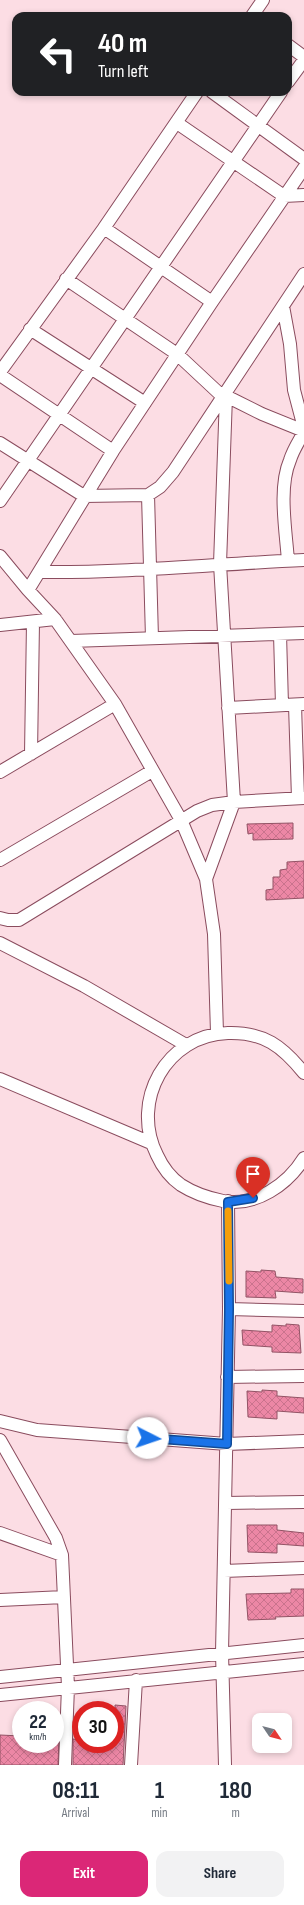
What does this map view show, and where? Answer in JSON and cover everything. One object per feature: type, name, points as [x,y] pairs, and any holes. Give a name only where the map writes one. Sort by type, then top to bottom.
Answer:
[{"type":"street","points":[[255,12],[263,0]]},
{"type":"street","points":[[292,48],[304,57]]},
{"type":"street","points":[[292,76],[304,60]]},
{"type":"street","points":[[113,451],[0,373],[30,329],[104,228],[177,124],[194,96]]},
{"type":"street","points":[[218,96],[304,159]]},
{"type":"street","points":[[0,502],[124,318],[278,96]]},
{"type":"street","points":[[177,124],[284,196],[304,195]]},
{"type":"street","points":[[28,590],[84,496],[113,451],[212,302],[304,168]]},
{"type":"street","points":[[104,228],[212,302]]},
{"type":"street","points":[[0,443],[84,496],[148,495],[160,487],[172,472],[304,274]]},
{"type":"street","points":[[66,279],[177,354],[224,396],[262,414],[304,430]]},
{"type":"street","points":[[282,306],[290,344],[294,390],[304,430],[289,460],[285,478],[284,504],[288,560]]},
{"type":"street","points":[[30,329],[145,403]]},
{"type":"street","points":[[206,879],[234,802],[228,708],[226,636],[220,564],[224,396]]},
{"type":"street","points":[[148,495],[152,638]]},
{"type":"street","points":[[0,556],[28,590],[55,619],[115,704],[181,820],[206,879],[214,934],[217,1033]]},
{"type":"street","points":[[39,572],[70,573],[304,560]]},
{"type":"street","points":[[0,625],[55,619]]},
{"type":"street","points":[[32,754],[33,622]]},
{"type":"street","points":[[71,641],[304,633]]},
{"type":"street","points":[[280,634],[282,705]]},
{"type":"street","points":[[0,772],[115,704]]},
{"type":"street","points":[[0,918],[19,920],[181,820],[212,805],[234,802],[301,798],[299,704],[228,708]]},
{"type":"street","points":[[0,860],[152,771]]},
{"type":"street","points":[[0,943],[84,986],[186,1045]]},
{"type":"street","points":[[304,1073],[289,1054],[268,1040],[243,1033],[217,1033],[186,1045],[169,1060],[156,1078],[149,1099],[147,1121],[151,1143],[162,1166],[180,1184],[203,1197],[228,1202],[253,1198],[276,1188],[300,1174],[304,1158]]},
{"type":"street","points":[[0,1079],[151,1143]]},
{"type":"street","points":[[225,1765],[224,1672],[222,1653],[229,1309],[228,1202]]},
{"type":"street","points":[[229,1309],[304,1311]]},
{"type":"street","points":[[227,1376],[304,1376]]},
{"type":"street","points":[[0,1421],[37,1430],[227,1444],[304,1441]]},
{"type":"street","points":[[0,1440],[53,1533],[62,1555],[68,1687],[65,1765]]},
{"type":"street","points":[[226,1503],[304,1502]]},
{"type":"street","points":[[0,1533],[62,1555]]},
{"type":"street","points":[[224,1571],[304,1568]]},
{"type":"street","points":[[0,1600],[64,1597]]},
{"type":"street","points":[[0,1677],[304,1645]]},
{"type":"street","points":[[0,1695],[304,1664]]},
{"type":"street","points":[[131,1765],[136,1680]]},
{"type":"building","points":[[293,823],[293,839],[253,840],[253,833],[248,834],[247,824]]},
{"type":"building","points":[[304,861],[304,898],[266,900],[266,890],[273,889],[273,877],[280,877],[280,870],[287,869],[287,862]]},
{"type":"building","points":[[261,1270],[275,1271],[276,1277],[303,1279],[303,1293],[275,1291],[276,1298],[246,1297],[246,1271],[261,1272]]},
{"type":"building","points":[[286,1324],[299,1325],[301,1353],[272,1352],[272,1347],[243,1345],[242,1330],[272,1332],[272,1325],[286,1326]]},
{"type":"building","points":[[262,1390],[277,1391],[277,1396],[304,1398],[304,1413],[277,1411],[277,1419],[248,1417],[247,1391],[262,1392]]},
{"type":"building","points":[[247,1525],[277,1525],[277,1530],[304,1533],[304,1546],[277,1544],[277,1553],[248,1552]]},
{"type":"building","points":[[291,1589],[304,1589],[304,1616],[248,1620],[246,1594],[291,1593]]},
{"type":"building","points":[[124,1706],[126,1706],[124,1745]]},
{"type":"building","points":[[0,1735],[12,1736],[12,1753],[58,1753],[58,1765],[0,1765]]},
{"type":"building","points":[[73,1753],[124,1753],[123,1765],[73,1765]]},
{"type":"slow traffic","points":[[228,1211],[229,1281]]},
{"type":"route","points":[[148,1438],[227,1444],[227,1356],[229,1309],[228,1202],[253,1198]]}]
